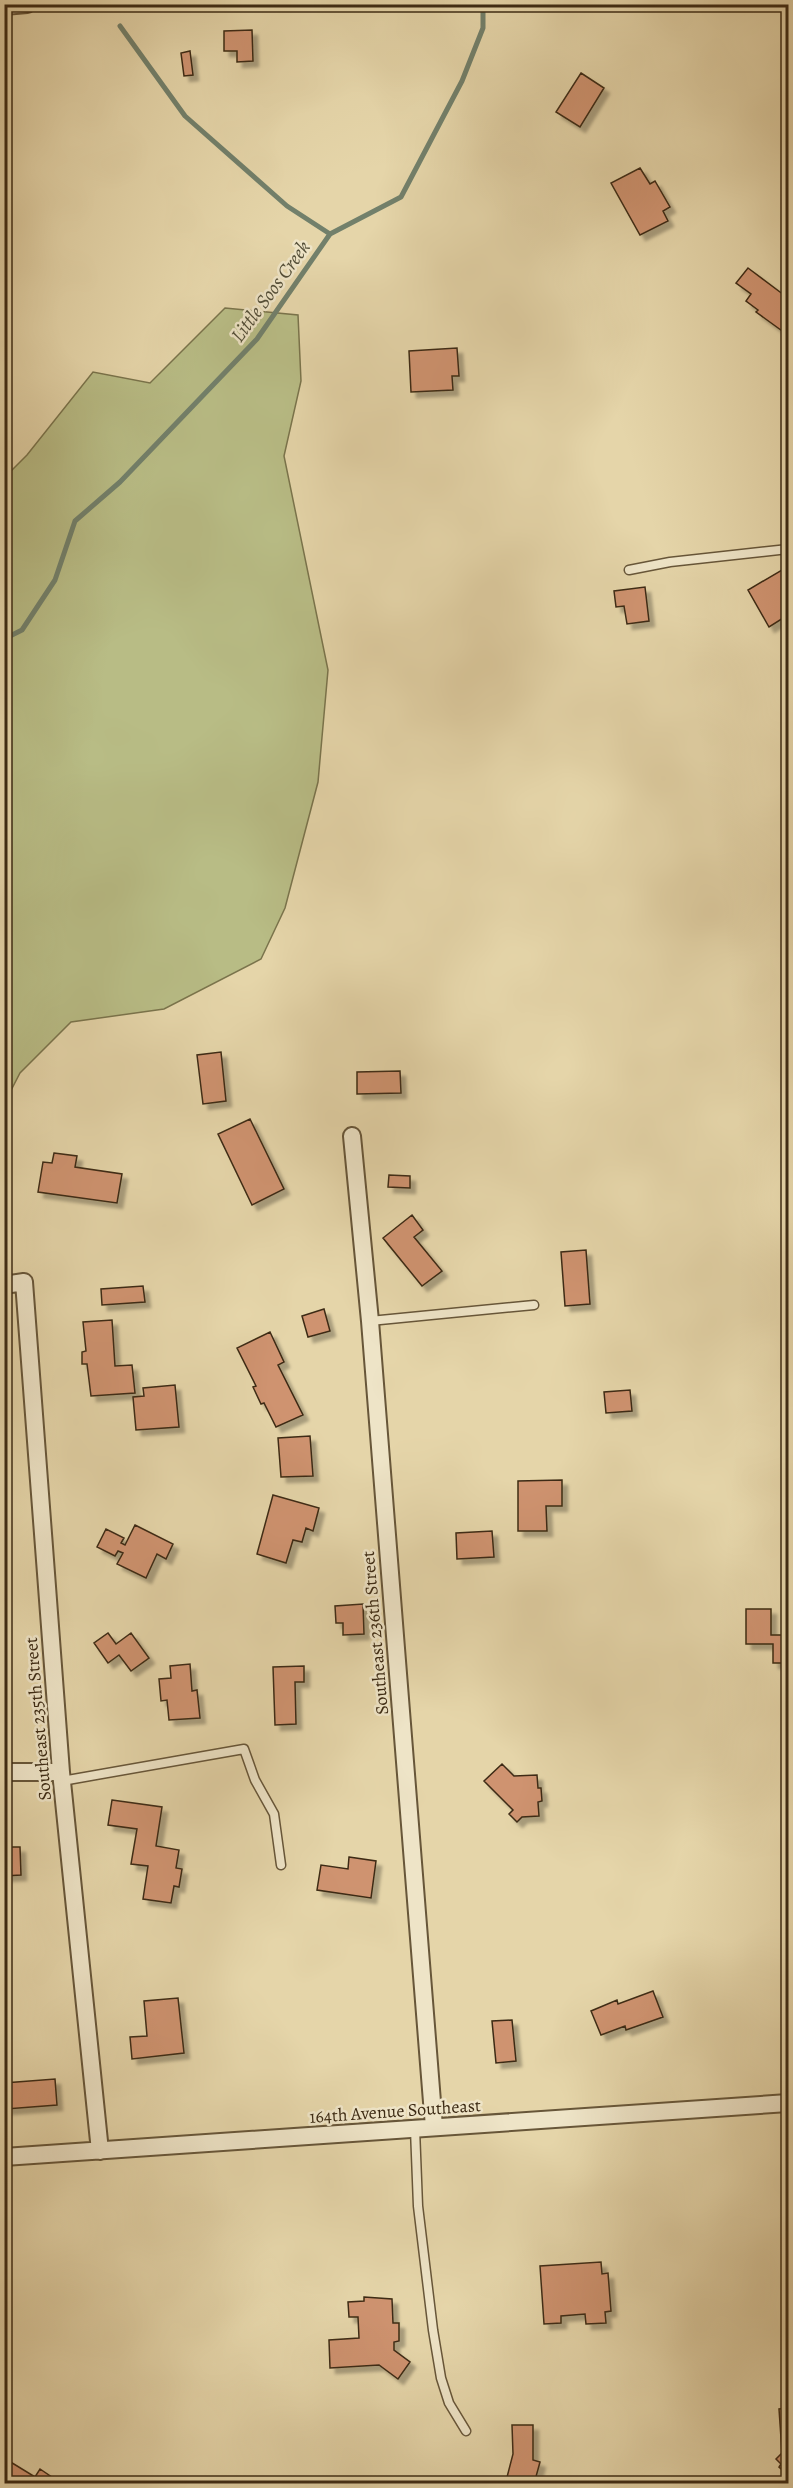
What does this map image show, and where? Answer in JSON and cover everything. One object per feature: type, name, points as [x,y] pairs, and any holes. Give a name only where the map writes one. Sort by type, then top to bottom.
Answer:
[{"type":"street","points":[[4,6],[27,4]]},
{"type":"street","name":"Southeast 236th Street","points":[[352,1137],[370,1321],[434,2127]]},
{"type":"street","name":"Southeast 235th Street","points":[[4,1285],[24,1282],[62,1777],[100,2151]]},
{"type":"street","points":[[4,1772],[62,1777]]},
{"type":"street","name":"164th Avenue Southeast","points":[[4,2157],[789,2103]]},
{"type":"lane","points":[[629,570],[670,562],[789,549]]},
{"type":"lane","points":[[370,1321],[534,1305]]},
{"type":"lane","points":[[62,1777],[244,1749],[255,1780],[274,1814],[281,1865]]},
{"type":"lane","points":[[415,2129],[418,2206],[441,2378],[447,2395],[466,2431]]},
{"type":"green space","points":[[225,308],[298,315],[301,381],[284,456],[328,670],[318,782],[285,908],[261,959],[164,1009],[71,1022],[20,1073],[5,1102],[5,477],[27,455],[93,372],[150,383]]},
{"type":"building","points":[[252,30],[253,61],[237,62],[237,51],[224,51],[224,31]]},
{"type":"building","points":[[190,51],[193,75],[184,76],[181,53]]},
{"type":"building","points":[[581,73],[604,88],[580,127],[556,112]]},
{"type":"building","points":[[640,168],[650,184],[655,181],[670,207],[663,211],[668,221],[640,235],[611,183]]},
{"type":"building","points":[[748,268],[788,298],[788,328],[785,333],[756,312],[758,310],[746,301],[751,294],[736,283]]},
{"type":"building","points":[[457,348],[459,376],[452,376],[453,390],[411,392],[409,351]]},
{"type":"building","points":[[787,567],[788,615],[769,627],[748,590]]},
{"type":"building","points":[[645,587],[649,621],[627,624],[624,606],[616,607],[614,591]]},
{"type":"building","points":[[221,1052],[226,1101],[203,1104],[197,1055]]},
{"type":"building","points":[[400,1071],[401,1093],[357,1094],[357,1072]]},
{"type":"building","points":[[250,1119],[284,1189],[252,1205],[218,1134]]},
{"type":"building","points":[[54,1153],[77,1156],[75,1167],[122,1174],[117,1203],[38,1192],[43,1162],[52,1163]]},
{"type":"building","points":[[389,1175],[410,1176],[410,1188],[388,1187]]},
{"type":"building","points":[[412,1215],[423,1230],[414,1237],[442,1271],[422,1286],[383,1238]]},
{"type":"building","points":[[586,1250],[590,1304],[565,1306],[561,1252]]},
{"type":"building","points":[[143,1286],[145,1302],[102,1305],[101,1289]]},
{"type":"building","points":[[324,1309],[330,1331],[308,1337],[302,1316]]},
{"type":"building","points":[[112,1320],[115,1366],[132,1365],[135,1393],[91,1396],[87,1364],[82,1364],[82,1352],[86,1351],[83,1322]]},
{"type":"building","points":[[270,1332],[284,1362],[278,1365],[303,1415],[276,1427],[264,1403],[261,1404],[253,1387],[256,1386],[237,1348]]},
{"type":"building","points":[[175,1385],[179,1427],[136,1430],[133,1397],[144,1396],[143,1388]]},
{"type":"building","points":[[630,1390],[632,1411],[606,1413],[604,1392]]},
{"type":"building","points":[[310,1436],[313,1476],[281,1477],[278,1438]]},
{"type":"building","points":[[562,1480],[562,1506],[546,1506],[547,1531],[518,1531],[518,1481]]},
{"type":"building","points":[[273,1495],[319,1508],[313,1531],[306,1528],[302,1542],[293,1540],[286,1563],[257,1554]]},
{"type":"building","points":[[135,1525],[173,1544],[166,1559],[157,1554],[146,1578],[117,1564],[123,1553],[118,1551],[115,1556],[97,1547],[106,1529],[124,1538],[121,1543],[125,1545]]},
{"type":"building","points":[[492,1531],[494,1557],[457,1559],[456,1533]]},
{"type":"building","points":[[363,1604],[364,1634],[343,1635],[343,1623],[336,1623],[335,1606]]},
{"type":"building","points":[[746,1609],[771,1609],[771,1635],[788,1635],[788,1663],[773,1663],[773,1644],[746,1644]]},
{"type":"building","points":[[108,1633],[116,1644],[131,1633],[149,1658],[131,1671],[119,1655],[108,1663],[94,1643]]},
{"type":"building","points":[[190,1664],[192,1691],[197,1690],[200,1718],[169,1720],[167,1700],[161,1701],[159,1679],[171,1678],[170,1666]]},
{"type":"building","points":[[304,1666],[304,1682],[295,1682],[296,1724],[275,1725],[273,1667]]},
{"type":"building","points":[[502,1764],[514,1776],[537,1775],[542,1801],[538,1802],[539,1816],[522,1817],[517,1822],[509,1814],[513,1810],[484,1781]]},
{"type":"building","points":[[112,1800],[162,1807],[156,1846],[179,1850],[176,1868],[182,1869],[179,1887],[174,1886],[171,1903],[143,1899],[148,1866],[131,1864],[137,1829],[108,1825]]},
{"type":"building","points":[[4,1847],[20,1847],[21,1875],[4,1876]]},
{"type":"building","points":[[349,1857],[376,1861],[371,1898],[317,1890],[321,1865],[348,1869]]},
{"type":"building","points":[[653,1991],[663,2017],[626,2030],[625,2026],[601,2035],[591,2011],[617,2000],[618,2004]]},
{"type":"building","points":[[178,1998],[184,2053],[132,2059],[130,2037],[147,2036],[144,2001]]},
{"type":"building","points":[[512,2020],[516,2061],[496,2063],[492,2021]]},
{"type":"building","points":[[55,2079],[57,2105],[6,2109],[4,2083]]},
{"type":"building","points":[[601,2262],[602,2274],[608,2273],[611,2311],[605,2312],[606,2323],[586,2324],[585,2314],[561,2316],[561,2323],[544,2324],[540,2266]]},
{"type":"building","points":[[364,2297],[392,2299],[393,2323],[399,2323],[399,2341],[394,2342],[394,2350],[410,2362],[398,2379],[379,2365],[330,2368],[329,2340],[359,2338],[358,2317],[349,2317],[348,2302],[364,2301]]},
{"type":"building","points":[[788,2408],[788,2475],[779,2467],[781,2464],[776,2459],[782,2453],[779,2409]]},
{"type":"building","points":[[512,2425],[533,2425],[533,2460],[540,2462],[534,2484],[502,2484],[503,2480],[506,2481],[513,2454]]},
{"type":"building","points":[[4,2458],[35,2477],[40,2469],[62,2484],[4,2484]]},
{"type":"waterway","name":"Little Soos Creek","points":[[4,639],[22,630],[55,580],[75,521],[120,482],[257,339],[330,234],[401,197],[462,81],[483,28],[483,4]]},
{"type":"waterway","points":[[120,26],[185,116],[287,206],[330,234]]}]
